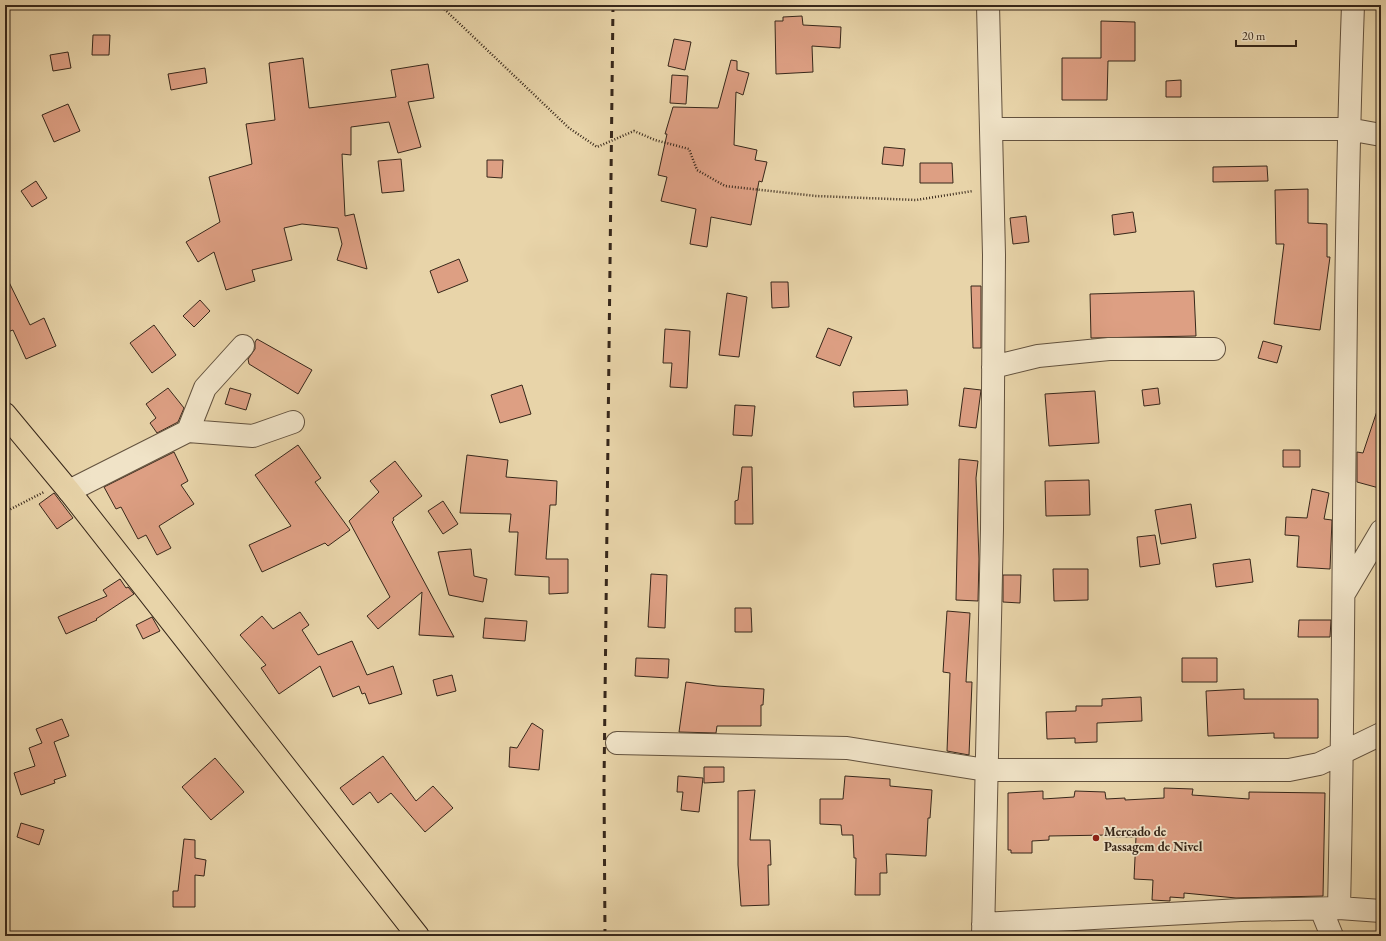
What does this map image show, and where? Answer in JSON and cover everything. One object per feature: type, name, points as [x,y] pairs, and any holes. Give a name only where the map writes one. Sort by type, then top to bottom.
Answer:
[{"type":"main road","points":[[5,414],[66,487],[418,936]]},
{"type":"street","points":[[988,5],[993,187],[993,367],[992,529],[983,930],[1241,910],[1330,909],[1381,911]]},
{"type":"street","points":[[1332,936],[1330,909],[1343,754],[1348,129],[1352,5]]},
{"type":"street","points":[[992,129],[1348,129],[1381,135]]},
{"type":"street","points":[[188,431],[205,388],[243,346]]},
{"type":"street","points":[[993,367],[1038,356],[1109,349],[1214,349]]},
{"type":"street","points":[[66,487],[188,431],[253,436],[293,422]]},
{"type":"street","points":[[1344,593],[1381,531]]},
{"type":"street","points":[[617,744],[847,748],[986,770],[1290,770],[1319,764],[1343,754],[1381,734]]},
{"type":"path","points":[[440,5],[569,128],[597,148],[634,131],[655,140],[689,149],[697,170],[725,186],[816,196],[916,200],[993,187]]},
{"type":"path","points":[[5,512],[66,487]]},
{"type":"building","points":[[802,16],[803,25],[841,27],[840,48],[812,46],[813,72],[776,74],[775,21],[783,21],[783,17]]},
{"type":"building","points":[[1101,21],[1135,22],[1135,61],[1108,61],[1107,100],[1062,100],[1062,58],[1101,58]]},
{"type":"building","points":[[93,35],[110,35],[109,55],[92,55]]},
{"type":"building","points":[[674,39],[691,42],[685,70],[668,66]]},
{"type":"building","points":[[68,52],[71,68],[53,71],[50,55]]},
{"type":"building","points":[[303,58],[309,108],[396,97],[391,70],[428,64],[434,98],[408,102],[421,147],[398,153],[389,122],[351,127],[351,155],[342,154],[345,216],[354,214],[367,269],[337,260],[342,244],[338,228],[302,224],[284,228],[292,260],[252,270],[255,281],[226,290],[214,252],[198,262],[186,242],[220,222],[209,177],[252,164],[246,124],[275,120],[269,63]]},
{"type":"building","points":[[731,60],[737,61],[737,70],[749,73],[743,95],[736,92],[734,145],[757,150],[755,160],[767,162],[762,182],[759,181],[751,225],[711,217],[707,247],[690,244],[696,209],[661,201],[667,177],[658,175],[667,134],[665,134],[673,107],[718,108]]},
{"type":"building","points":[[205,68],[207,83],[171,90],[168,74]]},
{"type":"building","points":[[672,75],[688,76],[686,104],[670,103]]},
{"type":"building","points":[[1181,80],[1181,97],[1166,97],[1166,81]]},
{"type":"building","points":[[68,104],[80,131],[54,142],[42,115]]},
{"type":"building","points":[[884,147],[905,149],[903,166],[882,164]]},
{"type":"building","points":[[401,159],[404,191],[382,193],[378,161]]},
{"type":"building","points":[[487,160],[503,160],[502,178],[487,177]]},
{"type":"building","points":[[920,163],[952,163],[953,183],[920,183]]},
{"type":"building","points":[[1267,166],[1268,181],[1213,182],[1213,167]]},
{"type":"building","points":[[36,181],[47,198],[32,207],[21,191]]},
{"type":"building","points":[[1308,189],[1308,223],[1327,224],[1327,257],[1330,257],[1320,330],[1274,324],[1284,244],[1276,244],[1275,190]]},
{"type":"building","points":[[1133,212],[1136,232],[1114,235],[1112,215]]},
{"type":"building","points":[[1026,216],[1029,242],[1013,244],[1010,218]]},
{"type":"building","points":[[459,259],[468,281],[438,293],[430,271]]},
{"type":"building","points":[[5,274],[30,325],[44,318],[56,346],[26,359],[13,330],[5,333]]},
{"type":"building","points":[[771,282],[788,282],[789,307],[772,308]]},
{"type":"building","points":[[971,286],[981,286],[981,348],[973,348]]},
{"type":"building","points":[[1194,291],[1196,336],[1091,338],[1090,294]]},
{"type":"building","points":[[727,293],[747,297],[739,357],[719,355]]},
{"type":"building","points":[[200,300],[210,311],[194,327],[183,316]]},
{"type":"building","points":[[154,325],[176,355],[152,373],[130,343]]},
{"type":"building","points":[[828,328],[852,337],[840,366],[816,357]]},
{"type":"building","points":[[665,329],[690,331],[687,388],[670,387],[672,363],[663,363]]},
{"type":"building","points":[[257,339],[312,370],[298,394],[249,364],[248,359],[255,349],[255,342]]},
{"type":"building","points":[[1263,341],[1282,346],[1277,363],[1258,358]]},
{"type":"building","points":[[522,385],[531,414],[500,423],[491,395]]},
{"type":"building","points":[[168,388],[184,408],[178,422],[157,433],[150,423],[156,418],[146,404]]},
{"type":"building","points":[[230,388],[251,394],[246,410],[225,404]]},
{"type":"building","points":[[964,388],[981,390],[976,428],[959,426]]},
{"type":"building","points":[[1158,388],[1160,404],[1144,406],[1142,390]]},
{"type":"building","points":[[907,390],[908,405],[854,407],[853,392]]},
{"type":"building","points":[[1095,391],[1099,443],[1049,446],[1045,394]]},
{"type":"building","points":[[735,405],[755,406],[752,436],[733,435]]},
{"type":"building","points":[[1378,408],[1381,408],[1381,479],[1379,488],[1357,482],[1357,452],[1363,453]]},
{"type":"building","points":[[298,445],[321,478],[315,482],[350,530],[328,546],[325,543],[262,572],[249,545],[291,526],[255,475]]},
{"type":"building","points":[[1283,450],[1300,450],[1300,467],[1283,467]]},
{"type":"building","points":[[174,452],[188,481],[181,485],[194,504],[159,526],[171,548],[157,555],[146,535],[138,539],[121,507],[116,509],[104,487]]},
{"type":"building","points":[[467,455],[508,460],[506,477],[557,481],[556,505],[550,505],[546,559],[568,559],[568,593],[549,594],[549,577],[515,575],[518,532],[509,532],[511,514],[460,513]]},
{"type":"building","points":[[959,459],[978,461],[976,478],[979,559],[978,601],[956,600]]},
{"type":"building","points":[[395,461],[422,496],[393,518],[394,520],[392,522],[454,637],[419,635],[422,592],[378,629],[367,616],[390,597],[349,521],[379,492],[370,481]]},
{"type":"building","points":[[742,467],[752,467],[753,524],[735,524],[735,501],[738,500]]},
{"type":"building","points":[[1089,480],[1090,515],[1046,516],[1045,481]]},
{"type":"building","points":[[1312,489],[1329,493],[1324,519],[1332,520],[1330,569],[1297,567],[1299,536],[1285,535],[1286,517],[1307,518]]},
{"type":"building","points":[[54,493],[73,518],[57,529],[39,504]]},
{"type":"building","points":[[443,501],[458,524],[443,534],[428,511]]},
{"type":"building","points":[[1191,504],[1196,538],[1161,544],[1155,510]]},
{"type":"building","points":[[1155,535],[1160,564],[1140,567],[1137,537]]},
{"type":"building","points":[[471,549],[474,576],[487,579],[483,602],[449,595],[438,552]]},
{"type":"building","points":[[1250,559],[1253,582],[1216,587],[1213,564]]},
{"type":"building","points":[[1053,569],[1088,569],[1088,600],[1054,601]]},
{"type":"building","points":[[651,574],[667,575],[665,628],[648,627]]},
{"type":"building","points":[[1003,575],[1021,575],[1020,603],[1003,602]]},
{"type":"building","points":[[120,579],[126,588],[128,587],[134,594],[96,619],[97,620],[66,634],[58,617],[107,596],[103,590]]},
{"type":"building","points":[[735,608],[751,608],[752,632],[735,632]]},
{"type":"building","points":[[947,611],[970,613],[966,682],[972,682],[969,755],[947,751],[950,673],[943,672]]},
{"type":"building","points":[[300,612],[309,625],[302,630],[318,655],[352,641],[367,675],[393,666],[402,694],[369,704],[365,693],[362,694],[359,686],[333,697],[320,666],[279,694],[261,668],[266,665],[240,635],[262,616],[273,629]]},
{"type":"building","points":[[152,617],[160,631],[143,639],[136,625]]},
{"type":"building","points":[[485,618],[527,621],[525,641],[483,638]]},
{"type":"building","points":[[1299,620],[1331,620],[1330,637],[1298,637]]},
{"type":"building","points":[[636,658],[669,659],[668,678],[635,676]]},
{"type":"building","points":[[1182,658],[1217,658],[1217,682],[1182,682]]},
{"type":"building","points":[[452,675],[456,691],[437,696],[433,680]]},
{"type":"building","points":[[686,682],[717,686],[764,689],[763,705],[761,705],[761,726],[717,726],[716,733],[679,732]]},
{"type":"building","points":[[1244,689],[1244,699],[1318,699],[1318,738],[1274,738],[1274,733],[1208,736],[1206,691]]},
{"type":"building","points":[[1141,697],[1142,721],[1097,723],[1097,742],[1075,743],[1075,738],[1047,739],[1046,712],[1076,711],[1076,706],[1102,706],[1102,699]]},
{"type":"building","points":[[62,719],[69,736],[54,742],[66,776],[54,780],[55,783],[21,795],[14,773],[35,766],[29,748],[42,743],[36,729]]},
{"type":"building","points":[[532,723],[543,730],[539,770],[509,767],[510,747],[517,748]]},
{"type":"building","points":[[383,756],[416,801],[433,786],[453,808],[425,832],[391,793],[378,803],[370,792],[353,805],[340,788]]},
{"type":"building","points":[[215,758],[244,792],[211,820],[182,787]]},
{"type":"building","points":[[704,767],[724,767],[724,782],[704,783]]},
{"type":"building","points":[[678,776],[703,778],[699,812],[681,810],[683,792],[677,792]]},
{"type":"building","points":[[845,776],[890,779],[890,786],[932,790],[930,818],[928,818],[926,856],[886,854],[887,873],[880,873],[880,895],[855,895],[856,858],[854,858],[853,835],[842,835],[841,825],[820,824],[820,799],[843,799]]},
{"type":"building","points":[[1164,788],[1193,789],[1192,795],[1249,799],[1249,792],[1325,793],[1323,896],[1236,898],[1184,893],[1184,898],[1170,897],[1170,901],[1152,900],[1153,880],[1134,879],[1136,837],[1109,837],[1109,835],[1049,836],[1049,840],[1032,841],[1032,853],[1011,853],[1011,850],[1008,850],[1008,793],[1043,791],[1043,799],[1074,797],[1075,791],[1105,792],[1106,799],[1125,798],[1125,800],[1164,798]]},
{"type":"building","points":[[755,790],[750,840],[770,840],[771,865],[768,865],[769,905],[741,906],[738,865],[738,791]]},
{"type":"building","points":[[21,823],[44,830],[39,845],[17,837]]},
{"type":"building","points":[[184,839],[195,840],[195,858],[206,860],[204,876],[195,875],[195,907],[173,907],[173,891],[178,891]]},
{"type":"railway","points":[[605,936],[604,785],[613,5]]},
{"type":"place","name":"Mercado de Passagem de Nivel","points":[[1096,838]]}]
